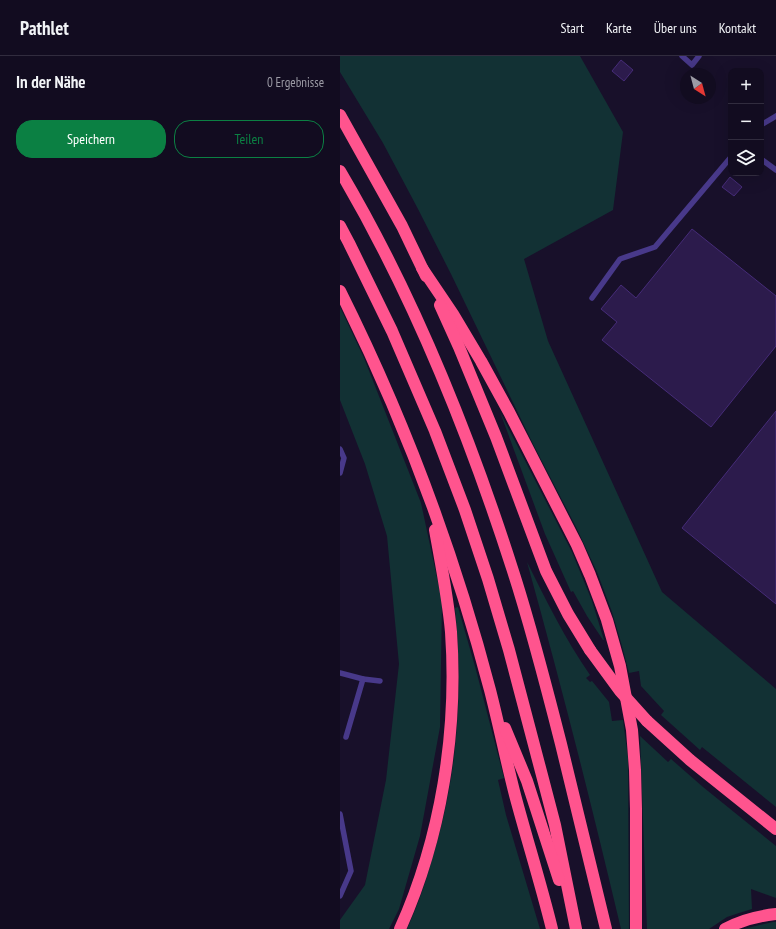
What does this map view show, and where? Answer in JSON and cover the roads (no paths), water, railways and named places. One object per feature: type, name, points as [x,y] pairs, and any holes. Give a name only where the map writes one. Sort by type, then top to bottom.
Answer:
[{"type":"highway","points":[[340,114],[402,226],[459,347],[496,437],[546,571],[568,614],[598,662],[620,691],[647,721],[690,760],[776,828]]},
{"type":"highway","points":[[340,171],[376,235],[404,290],[430,347],[489,499],[513,569],[534,641],[606,929]]},
{"type":"highway","points":[[340,226],[380,304],[436,431],[493,593],[555,826],[576,929]]},
{"type":"highway","points":[[422,268],[453,314],[509,412],[577,545],[590,574],[607,620],[620,666],[632,738],[636,809],[636,929]]},
{"type":"highway","points":[[340,291],[406,436],[450,558],[490,690],[515,795],[552,929]]},
{"type":"highway","points":[[400,929],[423,868],[438,813],[447,761],[452,708],[453,679],[449,612],[428,496]]},
{"type":"highway","points":[[490,690],[526,781],[576,929]]},
{"type":"highway","points":[[725,929],[739,922],[752,918],[776,914]]},
{"type":"lane","points":[[682,56],[692,64],[699,56]]},
{"type":"lane","points":[[764,123],[776,116]]},
{"type":"lane","points":[[592,298],[620,259],[655,247],[728,161]]},
{"type":"lane","points":[[764,161],[776,170]]},
{"type":"lane","points":[[340,449],[344,458],[340,473]]},
{"type":"lane","points":[[340,673],[363,679],[380,681]]},
{"type":"lane","points":[[346,737],[363,679]]},
{"type":"lane","points":[[340,814],[351,871],[340,896]]}]
